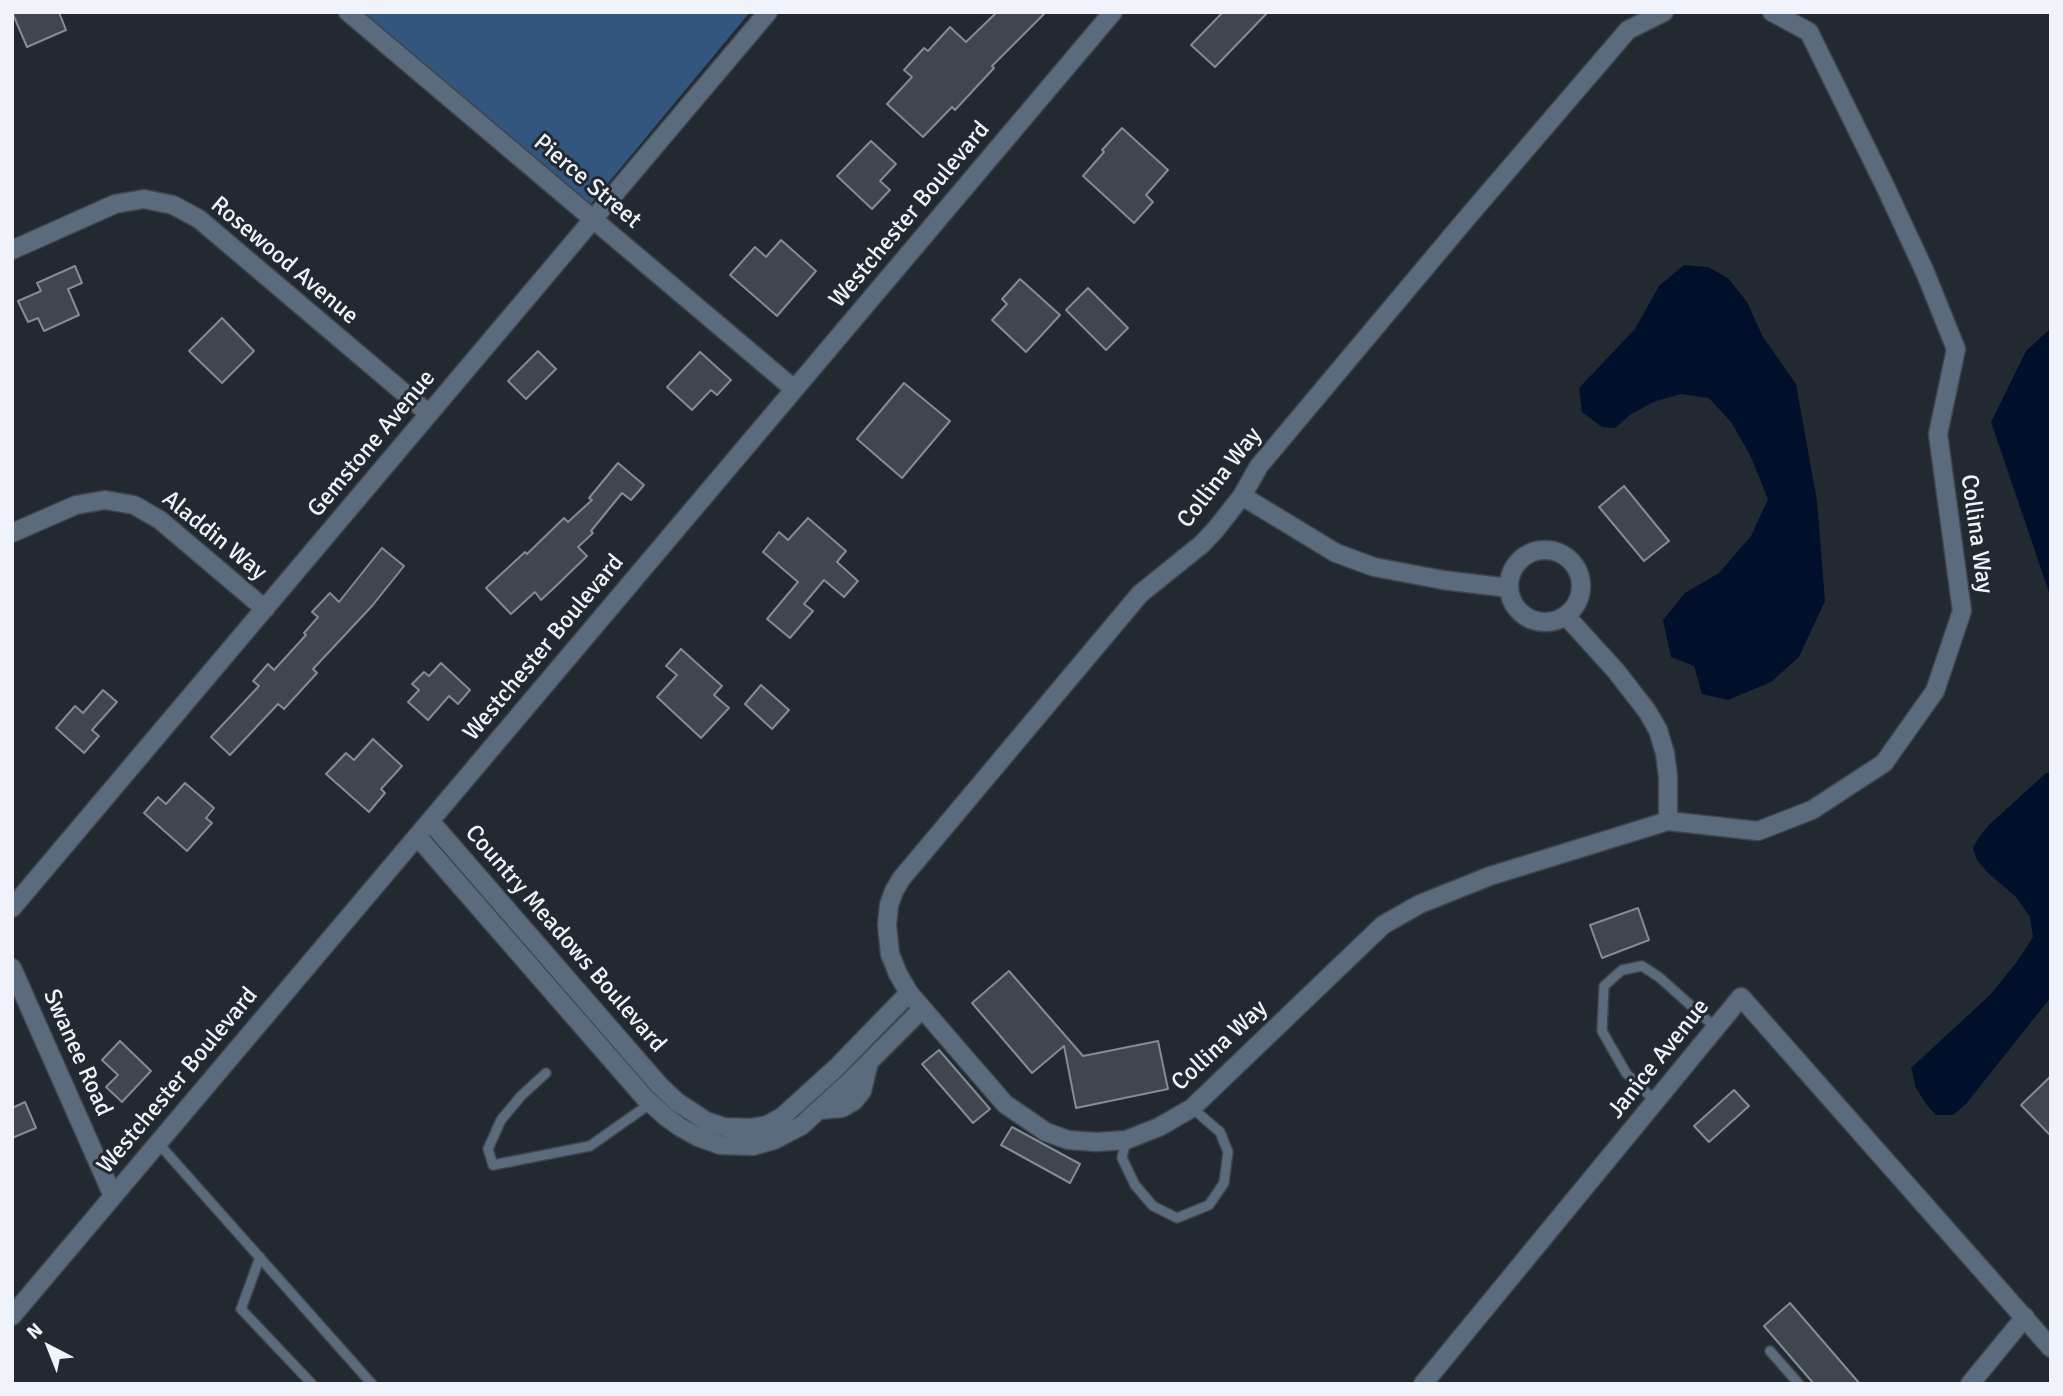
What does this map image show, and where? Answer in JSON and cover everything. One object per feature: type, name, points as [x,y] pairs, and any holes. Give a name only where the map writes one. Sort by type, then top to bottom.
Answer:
[{"type":"street","name":"Pierce Street","points":[[348,12],[794,389]]},
{"type":"street","name":"Gemstone Avenue","points":[[12,908],[768,12]]},
{"type":"street","name":"Westchester Boulevard","points":[[12,1316],[1113,12]]},
{"type":"street","name":"Collina Way","points":[[1664,12],[1628,30],[1259,466],[1242,496],[1202,544],[1140,594],[901,880],[889,905],[887,925],[890,954],[909,993],[1005,1104],[1046,1132],[1068,1140],[1126,1140],[1159,1127],[1192,1108],[1383,925],[1420,904],[1490,876],[1668,821],[1758,831],[1812,810],[1884,762],[1935,691],[1962,611],[1938,434],[1956,349],[1891,198],[1809,32],[1772,12]]},
{"type":"street","name":"Rosewood Avenue","points":[[12,250],[115,204],[144,200],[173,205],[198,219],[429,414]]},
{"type":"street","points":[[1242,496],[1336,553],[1374,567],[1443,580],[1509,588]]},
{"type":"street","name":"Aladdin Way","points":[[12,533],[76,505],[105,500],[134,505],[159,520],[265,609]]},
{"type":"street","points":[[1548,550],[1567,556],[1574,564],[1581,583],[1577,603],[1566,616],[1543,622],[1524,615],[1516,607],[1509,588],[1514,568],[1520,560],[1538,551],[1548,550]]},
{"type":"street","points":[[1566,616],[1616,671],[1658,730],[1668,777],[1668,821]]},
{"type":"street","name":"Country Meadows Boulevard","points":[[430,821],[664,1089],[690,1112],[706,1121],[724,1127],[751,1128],[767,1125],[782,1117],[868,1037],[909,993]]},
{"type":"street","name":"Country Meadows Boulevard","points":[[417,836],[651,1102],[665,1116],[698,1137],[720,1144],[753,1146],[774,1140],[802,1126],[818,1110],[842,1108],[854,1101],[862,1091],[875,1056],[922,1009]]},
{"type":"street","name":"Swanee Road","points":[[12,968],[113,1196]]},
{"type":"street","name":"Janice Avenue","points":[[1423,1384],[1741,997],[2051,1348]]},
{"type":"street","points":[[868,1037],[875,1056]]},
{"type":"street","name":"Country Meadows Boulevard","points":[[651,1102],[664,1089]]},
{"type":"street","points":[[734,1128],[734,1146]]},
{"type":"street","points":[[1970,1384],[2025,1317]]},
{"type":"lane","points":[[1655,1101],[1626,1073],[1602,1031],[1604,986],[1622,970],[1642,966],[1659,976],[1716,1028]]},
{"type":"lane","points":[[546,1073],[501,1120],[488,1149],[493,1165],[590,1146],[651,1102]]},
{"type":"lane","points":[[1126,1140],[1122,1157],[1135,1185],[1153,1206],[1177,1218],[1209,1205],[1224,1183],[1228,1152],[1220,1132],[1192,1108]]},
{"type":"lane","points":[[158,1143],[372,1384]]},
{"type":"lane","points":[[260,1257],[241,1309],[312,1384]]},
{"type":"lane","points":[[1770,1351],[1800,1384]]},
{"type":"shaded area","points":[[362,12],[750,12],[590,205]]},
{"type":"shaded area","points":[[1684,265],[1708,267],[1728,278],[1747,302],[1763,337],[1796,384],[1817,501],[1825,601],[1799,657],[1771,682],[1728,700],[1702,694],[1694,666],[1671,657],[1663,620],[1685,593],[1719,573],[1751,536],[1768,499],[1750,455],[1731,422],[1709,398],[1681,394],[1656,401],[1631,414],[1615,428],[1602,427],[1582,412],[1579,388],[1635,329],[1659,286]]},
{"type":"shaded area","points":[[2051,328],[2051,598],[1991,422],[2026,351]]},
{"type":"shaded area","points":[[2046,773],[2051,773],[2051,997],[1966,1104],[1953,1115],[1936,1115],[1916,1088],[1911,1068],[1990,995],[2033,937],[2030,917],[2016,897],[1977,860],[1973,848],[1990,824]]},
{"type":"building","points":[[12,12],[59,12],[66,30],[27,47]]},
{"type":"building","points":[[997,12],[1046,12],[992,66],[994,68],[955,110],[952,107],[923,137],[887,104],[912,77],[904,70],[924,48],[928,51],[950,27],[966,42]]},
{"type":"building","points":[[1223,12],[1268,12],[1215,67],[1191,45]]},
{"type":"building","points":[[1122,128],[1168,170],[1146,195],[1153,202],[1134,223],[1083,176]]},
{"type":"building","points":[[871,141],[896,164],[880,181],[890,190],[872,209],[837,176]]},
{"type":"building","points":[[781,240],[816,271],[777,316],[730,275],[755,247],[766,257]]},
{"type":"building","points":[[75,266],[82,283],[68,289],[79,315],[44,331],[38,318],[28,322],[18,301],[41,291],[37,283]]},
{"type":"building","points":[[1020,279],[1060,315],[1026,352],[992,320],[1007,304],[1002,299]]},
{"type":"building","points":[[1088,288],[1128,328],[1106,350],[1066,310]]},
{"type":"building","points":[[222,318],[254,351],[222,383],[189,351]]},
{"type":"building","points":[[538,351],[556,369],[526,399],[508,381]]},
{"type":"building","points":[[700,352],[731,380],[717,395],[711,390],[692,410],[667,387]]},
{"type":"building","points":[[904,383],[950,421],[902,478],[857,439]]},
{"type":"building","points":[[618,463],[644,485],[631,500],[622,493],[591,531],[593,533],[578,547],[587,556],[541,600],[535,592],[511,614],[486,588],[564,518],[568,522],[592,500],[589,498]]},
{"type":"building","points":[[1624,486],[1669,541],[1644,561],[1599,507]]},
{"type":"building","points":[[808,518],[846,551],[837,562],[858,581],[844,597],[824,580],[804,604],[813,611],[790,638],[767,619],[798,582],[763,552],[779,532],[788,540]]},
{"type":"building","points":[[382,548],[404,566],[372,606],[313,669],[317,673],[284,709],[278,704],[230,755],[211,737],[259,686],[253,681],[268,664],[274,670],[306,635],[304,633],[318,617],[312,612],[330,593],[339,602]]},
{"type":"building","points":[[681,649],[722,686],[714,695],[729,708],[701,738],[657,697],[677,675],[666,666]]},
{"type":"building","points":[[441,663],[470,690],[458,704],[449,696],[428,720],[408,702],[419,690],[412,684],[424,672],[429,676]]},
{"type":"building","points":[[761,685],[789,710],[772,729],[745,704]]},
{"type":"building","points":[[103,690],[117,702],[92,730],[99,736],[84,753],[56,728],[75,706],[83,713]]},
{"type":"building","points":[[373,739],[402,766],[381,789],[385,793],[369,812],[326,774],[346,753],[354,760]]},
{"type":"building","points":[[185,783],[214,808],[206,818],[212,823],[187,851],[144,813],[158,797],[166,804]]},
{"type":"building","points":[[1638,908],[1649,940],[1602,958],[1590,925]]},
{"type":"building","points":[[1009,971],[1083,1056],[1158,1041],[1168,1089],[1076,1108],[1064,1046],[1032,1073],[972,1003]]},
{"type":"building","points":[[120,1041],[151,1071],[122,1102],[106,1087],[118,1075],[102,1060]]},
{"type":"building","points":[[939,1050],[990,1109],[973,1123],[922,1064]]},
{"type":"building","points":[[2051,1076],[2051,1136],[2021,1105]]},
{"type":"building","points":[[1734,1090],[1749,1106],[1709,1142],[1694,1126]]},
{"type":"building","points":[[25,1102],[36,1128],[12,1138],[12,1108]]},
{"type":"building","points":[[1012,1127],[1080,1164],[1070,1183],[1001,1145]]},
{"type":"building","points":[[1790,1303],[1860,1384],[1814,1384],[1764,1326]]}]
